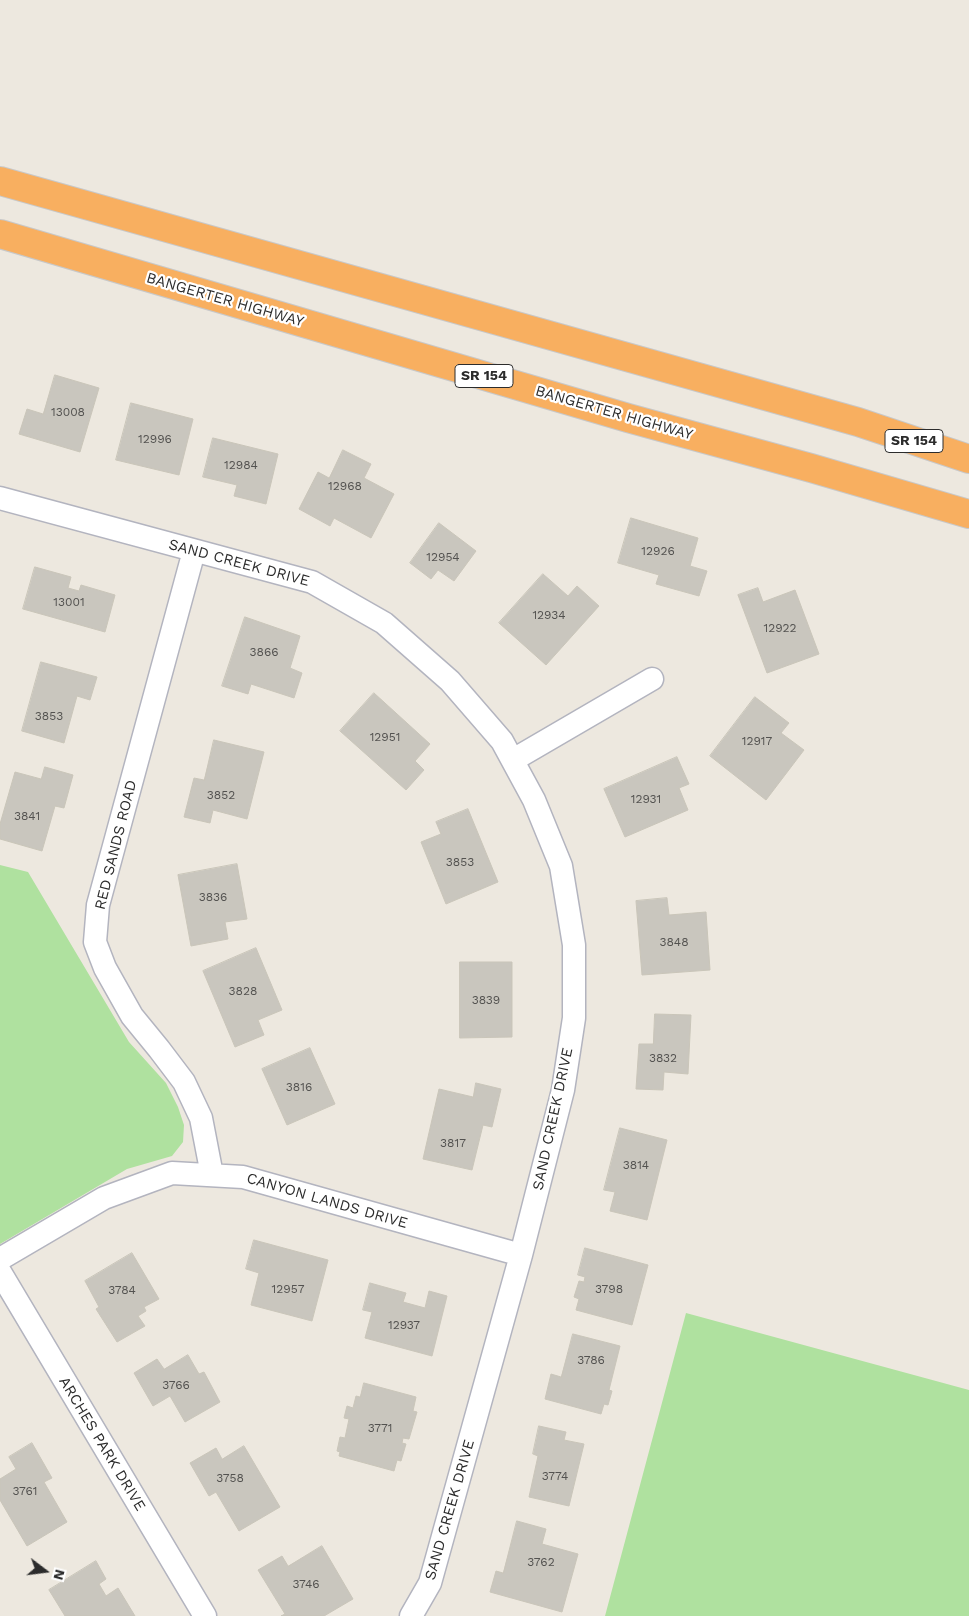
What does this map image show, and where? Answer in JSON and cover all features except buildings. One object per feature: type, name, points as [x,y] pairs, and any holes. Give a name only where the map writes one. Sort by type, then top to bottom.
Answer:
[{"type":"highway","name":"SR 154","points":[[0,181],[858,422],[969,459]]},
{"type":"highway","name":"BANGERTER HIGHWAY","points":[[0,234],[619,415],[969,514]]},
{"type":"highway","points":[[858,422],[969,440]]},
{"type":"street","name":"SAND CREEK DRIVE","points":[[0,498],[312,582],[384,623],[450,682],[502,741],[534,800],[560,866],[574,945],[574,1018],[563,1090],[521,1255],[430,1582],[412,1616]]},
{"type":"street","name":"RED SANDS ROAD","points":[[194,551],[98,905],[95,942],[105,968],[132,1016],[184,1082],[201,1118],[212,1175]]},
{"type":"street","points":[[513,760],[652,679]]},
{"type":"street","name":"CANYON LANDS DRIVE","points":[[0,1259],[104,1198],[172,1172],[243,1177],[521,1255]]},
{"type":"street","name":"ARCHES PARK DRIVE","points":[[0,1272],[205,1616]]},
{"type":"green space","points":[[0,865],[28,872],[129,1042],[166,1083],[178,1107],[184,1125],[183,1142],[172,1156],[127,1169],[0,1244]]},
{"type":"green space","points":[[686,1313],[969,1390],[969,1616],[605,1616]]}]
